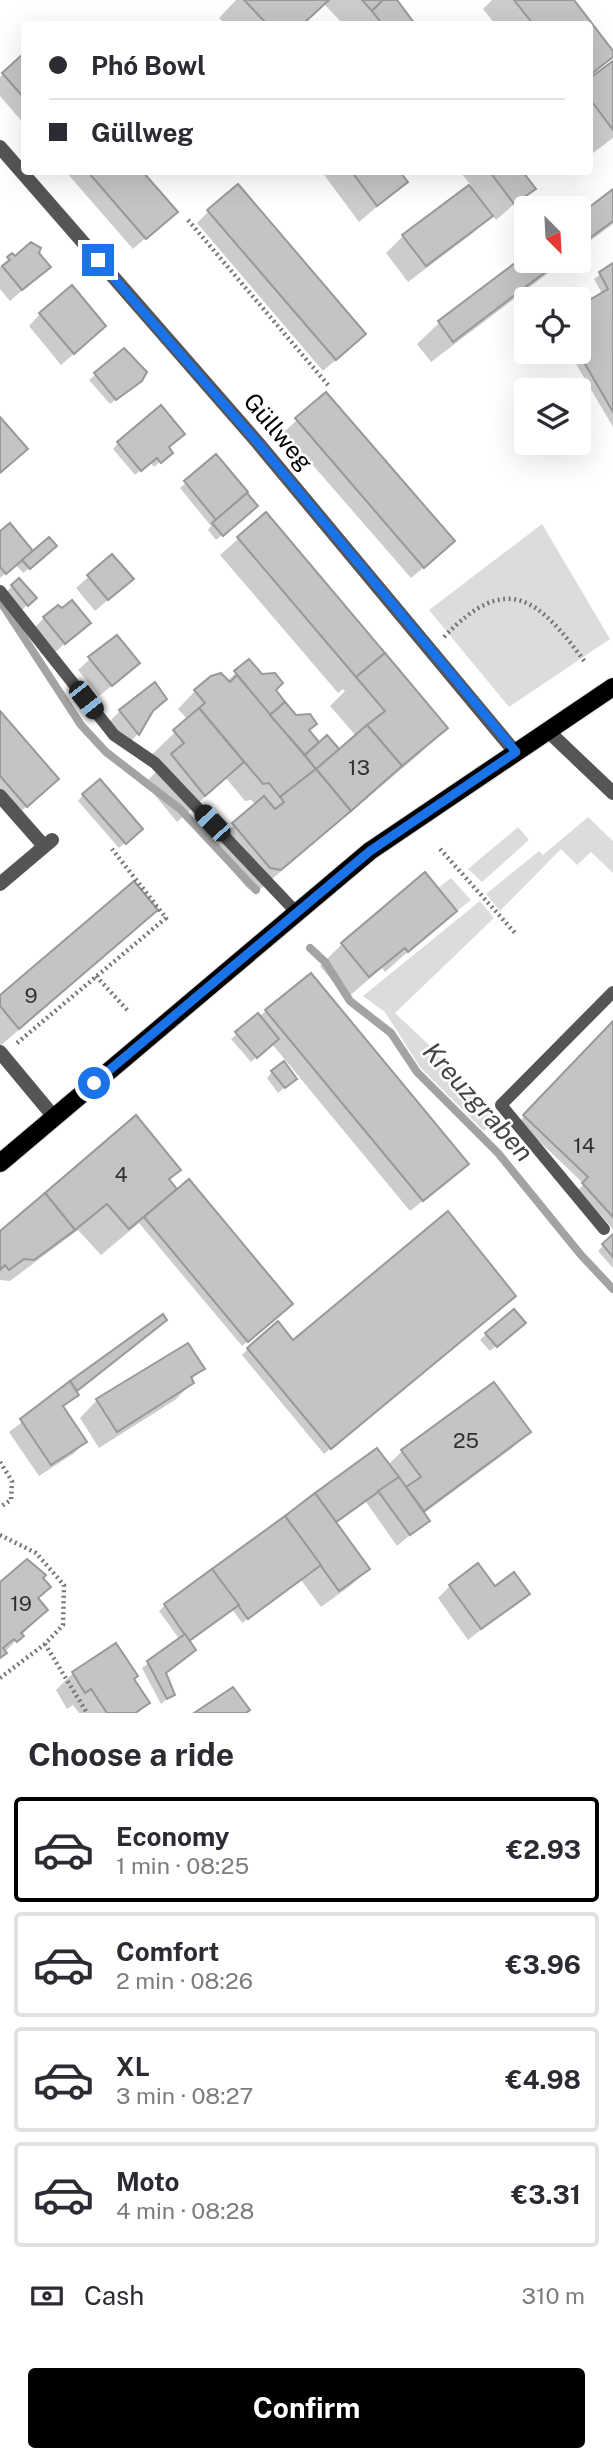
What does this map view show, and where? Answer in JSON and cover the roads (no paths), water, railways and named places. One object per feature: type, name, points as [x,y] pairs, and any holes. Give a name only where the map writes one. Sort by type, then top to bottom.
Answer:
[{"type":"main road","points":[[0,1163],[381,843],[613,688]]},
{"type":"street","name":"Güllweg","points":[[0,147],[21,171]]},
{"type":"street","name":"Güllweg","points":[[24,175],[258,443],[516,752]]},
{"type":"street","points":[[548,731],[613,793]]},
{"type":"street","points":[[0,796],[48,843],[0,884]]},
{"type":"street","points":[[1,1054],[54,1117]]},
{"type":"lane","points":[[0,591],[114,735],[155,763],[296,912]]},
{"type":"lane","points":[[604,1229],[500,1105],[613,992]]},
{"type":"waterway","name":"Kreuzgraben","points":[[0,601],[81,725],[106,752],[180,809],[256,890]]},
{"type":"waterway","name":"Kreuzgraben","points":[[310,948],[325,962],[350,1001],[391,1033],[417,1072],[498,1153],[581,1255],[613,1289]]},
{"type":"tram line","points":[[66,1099],[367,845],[613,682]]},
{"type":"tram line","points":[[0,1168],[374,855],[613,694]]}]
